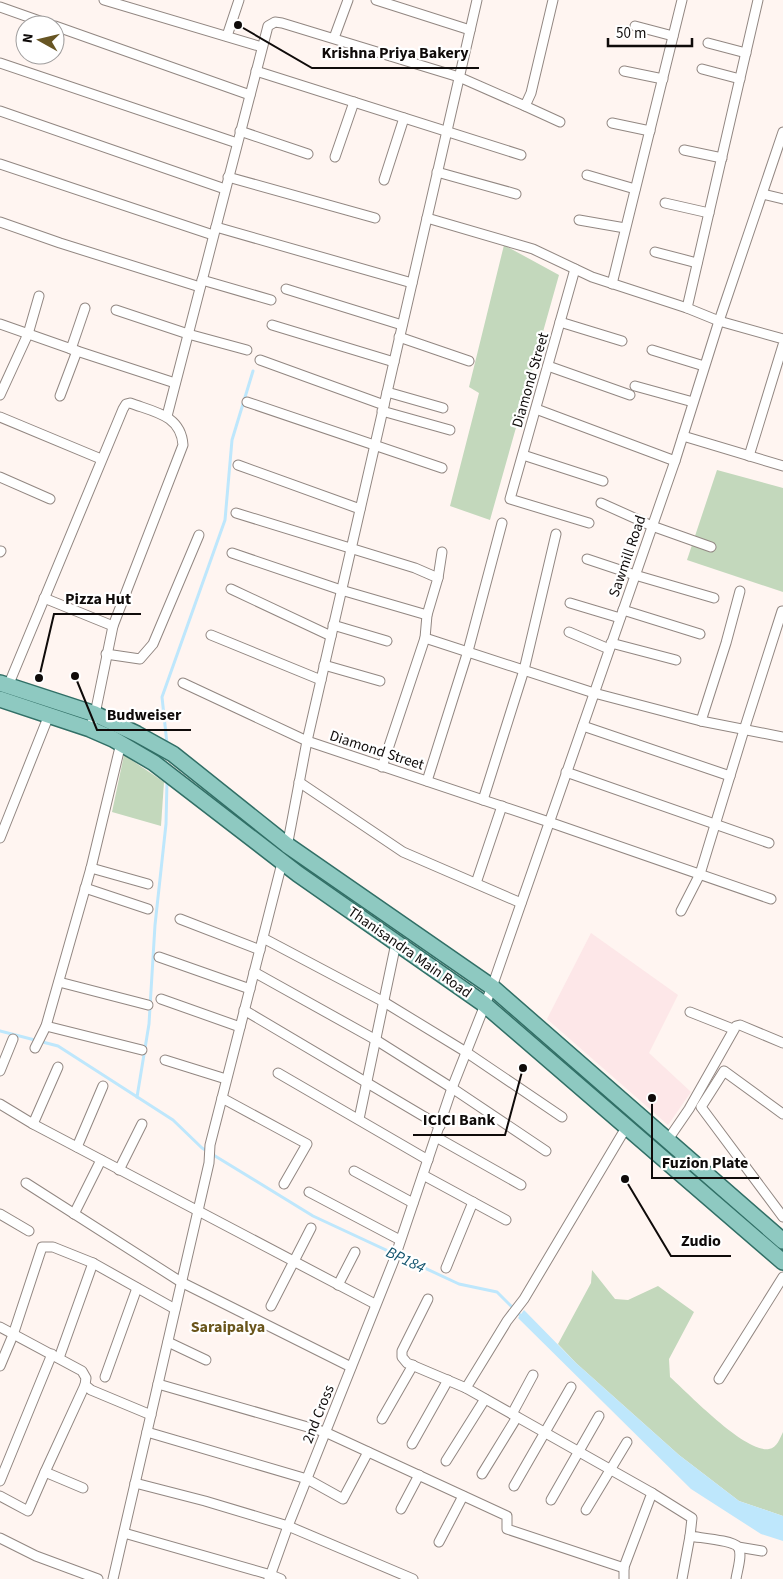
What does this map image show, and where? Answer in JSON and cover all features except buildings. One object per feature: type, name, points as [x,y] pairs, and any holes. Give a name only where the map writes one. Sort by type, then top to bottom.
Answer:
[{"type":"main road","name":"Thanisandra Main Road","points":[[2,689],[95,714],[173,754],[287,845],[492,987],[783,1241]]},
{"type":"main road","name":"Thanisandra Main Road","points":[[2,689],[49,715],[121,742],[154,763],[282,862],[484,1004],[783,1262]]},
{"type":"street","points":[[104,0],[262,47]]},
{"type":"street","points":[[227,36],[239,0]]},
{"type":"street","points":[[334,38],[348,0]]},
{"type":"street","points":[[376,0],[470,30]]},
{"type":"street","points":[[113,1579],[209,1163],[210,1145],[287,845],[306,741],[477,0]]},
{"type":"street","points":[[525,106],[531,93],[553,0]]},
{"type":"street","points":[[612,284],[682,0]]},
{"type":"street","points":[[687,308],[758,0]]},
{"type":"street","points":[[0,7],[23,15]]},
{"type":"street","points":[[167,416],[268,26],[275,22],[282,22],[459,77],[560,122]]},
{"type":"street","points":[[635,26],[673,36]]},
{"type":"street","points":[[65,30],[250,95]]},
{"type":"street","points":[[708,43],[746,53]]},
{"type":"street","points":[[0,63],[237,143]]},
{"type":"street","points":[[702,69],[740,79]]},
{"type":"street","points":[[256,71],[521,155]]},
{"type":"street","points":[[624,71],[662,79]]},
{"type":"street","points":[[335,157],[354,102]]},
{"type":"street","points":[[0,111],[225,190]]},
{"type":"street","points":[[384,180],[404,118]]},
{"type":"street","points":[[612,123],[650,131]]},
{"type":"street","points":[[240,131],[308,154]]},
{"type":"street","name":"Sawmill Road","points":[[440,1126],[452,1088],[492,987],[675,461],[704,366],[783,132]]},
{"type":"street","points":[[684,150],[722,158]]},
{"type":"street","points":[[0,164],[215,231],[412,283]]},
{"type":"street","points":[[437,172],[516,194]]},
{"type":"street","points":[[587,175],[635,190]]},
{"type":"street","points":[[228,177],[375,218]]},
{"type":"street","points":[[763,194],[783,199]]},
{"type":"street","points":[[665,204],[709,214]]},
{"type":"street","points":[[427,218],[533,248],[575,269],[612,284],[687,308],[719,321],[783,339]]},
{"type":"street","points":[[579,220],[625,228]]},
{"type":"street","points":[[0,222],[60,243],[201,283],[271,300]]},
{"type":"street","points":[[655,252],[697,263]]},
{"type":"street","name":"Diamond Street","points":[[575,269],[510,499],[589,523]]},
{"type":"street","points":[[286,289],[402,325]]},
{"type":"street","points":[[0,395],[28,334],[39,296]]},
{"type":"street","points":[[60,396],[85,308]]},
{"type":"street","points":[[116,310],[188,334],[247,350]]},
{"type":"street","points":[[560,322],[622,341]]},
{"type":"street","points":[[0,324],[175,382]]},
{"type":"street","points":[[272,325],[394,362]]},
{"type":"street","points":[[400,337],[469,361]]},
{"type":"street","points":[[749,456],[783,344]]},
{"type":"street","points":[[652,350],[704,366]]},
{"type":"street","points":[[260,360],[383,408],[450,430]]},
{"type":"street","points":[[548,366],[630,395]]},
{"type":"street","points":[[635,386],[693,402]]},
{"type":"street","points":[[387,392],[443,408]]},
{"type":"street","points":[[247,402],[442,468]]},
{"type":"street","points":[[2,689],[44,598],[101,459],[126,404],[130,403],[167,416],[177,426],[182,435],[183,445],[112,626],[95,714],[90,730]]},
{"type":"street","points":[[536,409],[675,461]]},
{"type":"street","points":[[0,418],[101,459]]},
{"type":"street","points":[[682,436],[783,466]]},
{"type":"street","points":[[523,455],[603,481]]},
{"type":"street","points":[[238,465],[360,508]]},
{"type":"street","points":[[0,478],[50,500]]},
{"type":"street","points":[[601,503],[652,526],[711,547]]},
{"type":"street","points":[[236,513],[415,568],[438,578]]},
{"type":"street","name":"Diamond Street","points":[[183,683],[306,741],[427,781],[468,651],[502,523]]},
{"type":"street","points":[[483,800],[524,670],[556,534]]},
{"type":"street","points":[[106,654],[140,659],[153,644],[199,535]]},
{"type":"street","points":[[382,767],[425,638],[428,615],[438,578],[442,552]]},
{"type":"street","points":[[232,553],[341,590],[428,615]]},
{"type":"street","points":[[587,559],[714,598]]},
{"type":"street","points":[[232,590],[331,636]]},
{"type":"street","points":[[701,721],[740,591]]},
{"type":"street","points":[[44,598],[112,626]]},
{"type":"street","points":[[570,604],[621,614],[700,634]]},
{"type":"street","points":[[681,911],[700,874],[782,611]]},
{"type":"street","points":[[334,625],[387,641]]},
{"type":"street","points":[[569,632],[610,646],[676,660]]},
{"type":"street","points":[[211,635],[321,680]]},
{"type":"street","points":[[425,638],[594,693],[701,721],[783,737]]},
{"type":"street","points":[[324,665],[380,681]]},
{"type":"street","points":[[0,838],[49,715]]},
{"type":"street","points":[[582,726],[730,776]]},
{"type":"street","points":[[35,1048],[46,1026],[91,868],[121,742]]},
{"type":"street","points":[[566,772],[769,843]]},
{"type":"street","points":[[427,781],[771,899]]},
{"type":"street","points":[[299,782],[403,852],[521,903]]},
{"type":"street","points":[[476,883],[502,806]]},
{"type":"street","points":[[91,868],[148,884]]},
{"type":"street","points":[[85,888],[148,909]]},
{"type":"street","points":[[180,919],[260,950]]},
{"type":"street","points":[[263,938],[384,1002],[466,1052],[562,1117]]},
{"type":"street","points":[[358,1119],[396,943]]},
{"type":"street","points":[[159,957],[250,989]]},
{"type":"street","points":[[254,972],[376,1040],[546,1151]]},
{"type":"street","points":[[58,982],[148,1005]]},
{"type":"street","points":[[161,999],[240,1027]]},
{"type":"street","points":[[244,1010],[440,1126]]},
{"type":"street","points":[[690,1012],[733,1028]]},
{"type":"street","points":[[667,1141],[689,1110],[733,1028],[740,1025],[783,1043]]},
{"type":"street","points":[[46,1026],[142,1050]]},
{"type":"street","points":[[0,1071],[13,1040]]},
{"type":"street","points":[[165,1060],[226,1079]]},
{"type":"street","points":[[33,1124],[58,1067]]},
{"type":"street","points":[[783,1114],[724,1071],[701,1108],[783,1216]]},
{"type":"street","points":[[278,1073],[428,1160]]},
{"type":"street","points":[[77,1147],[103,1086]]},
{"type":"street","points":[[222,1098],[307,1144],[284,1184]]},
{"type":"street","points":[[0,1104],[119,1170],[375,1304]]},
{"type":"street","points":[[119,1170],[142,1124]]},
{"type":"street","name":"2nd Cross","points":[[270,1577],[288,1526],[394,1260],[440,1126]]},
{"type":"street","points":[[466,1388],[507,1322],[524,1299],[627,1126]]},
{"type":"street","points":[[436,1137],[521,1185]]},
{"type":"street","points":[[74,1214],[101,1160]]},
{"type":"street","points":[[354,1171],[413,1203]]},
{"type":"street","points":[[423,1175],[506,1220]]},
{"type":"street","points":[[26,1183],[181,1282],[351,1368]]},
{"type":"street","points":[[308,1192],[399,1245]]},
{"type":"street","points":[[446,1268],[473,1202]]},
{"type":"street","points":[[0,1214],[29,1231]]},
{"type":"street","points":[[271,1306],[311,1228]]},
{"type":"street","points":[[0,1366],[13,1335],[42,1247],[53,1247],[93,1263],[175,1309]]},
{"type":"street","points":[[338,1285],[355,1252]]},
{"type":"street","points":[[0,1481],[55,1356],[93,1263]]},
{"type":"street","points":[[719,1380],[783,1277]]},
{"type":"street","points":[[105,1377],[138,1288]]},
{"type":"street","points":[[428,1300],[402,1351],[402,1357],[407,1363],[466,1388],[652,1493],[692,1518],[682,1579]]},
{"type":"street","points":[[0,1327],[82,1371],[86,1378],[85,1385],[28,1511],[0,1496]]},
{"type":"street","points":[[168,1342],[206,1360]]},
{"type":"street","points":[[382,1419],[413,1365]]},
{"type":"street","points":[[482,1474],[533,1375]]},
{"type":"street","points":[[412,1444],[448,1380]]},
{"type":"street","points":[[158,1384],[325,1432],[507,1516],[507,1529],[624,1568]]},
{"type":"street","points":[[85,1385],[92,1390],[151,1415]]},
{"type":"street","points":[[514,1486],[570,1387]]},
{"type":"street","points":[[446,1461],[485,1399]]},
{"type":"street","points":[[551,1500],[599,1416]]},
{"type":"street","points":[[147,1432],[307,1479],[343,1498],[368,1452]]},
{"type":"street","points":[[586,1510],[627,1442]]},
{"type":"street","points":[[45,1472],[83,1488]]},
{"type":"street","points":[[401,1509],[419,1475]]},
{"type":"street","points":[[135,1483],[288,1526],[413,1579]]},
{"type":"street","points":[[624,1579],[624,1568],[652,1493]]},
{"type":"street","points":[[439,1542],[463,1496]]},
{"type":"street","points":[[124,1533],[282,1579]]},
{"type":"street","points":[[690,1536],[732,1543],[738,1547],[762,1552]]},
{"type":"street","points":[[0,1538],[36,1556],[98,1579]]},
{"type":"street","points":[[736,1579],[740,1553],[738,1547]]},
{"type":"shaded area","points":[[591,933],[678,995],[649,1053],[691,1092],[668,1125],[547,1019]]},
{"type":"green space","points":[[504,245],[559,275],[490,520],[450,506],[479,393],[469,387]]},
{"type":"green space","points":[[717,470],[783,488],[783,592],[687,560]]},
{"type":"green space","points":[[124,755],[164,782],[161,826],[112,812]]},
{"type":"green space","points":[[592,1270],[615,1299],[628,1300],[658,1286],[694,1312],[669,1359],[670,1377],[717,1420],[746,1442],[759,1448],[769,1449],[776,1445],[783,1432],[783,1516],[739,1501],[679,1455],[576,1363],[558,1344],[591,1283]]},
{"type":"water","points":[[524,1310],[576,1363],[679,1455],[739,1501],[783,1516],[783,1541],[761,1534],[691,1489],[518,1318]]},
{"type":"waterway","points":[[167,744],[162,697],[225,520],[232,440],[253,371]]},
{"type":"waterway","points":[[137,1097],[149,1024],[155,925],[166,824],[167,781]]},
{"type":"waterway","name":"BP184","points":[[0,1031],[58,1046],[173,1120],[202,1148],[313,1216],[459,1284],[497,1292],[522,1317]]},
{"type":"place","name":"Krishna Priya Bakery","points":[[238,25]]},
{"type":"place","name":"Budweiser","points":[[75,676]]},
{"type":"place","name":"Pizza Hut","points":[[39,678]]},
{"type":"place","name":"ICICI Bank","points":[[523,1068]]},
{"type":"place","name":"Fuzion Plate","points":[[652,1098]]},
{"type":"place","name":"Zudio","points":[[625,1179]]},
{"type":"district","name":"Saraipalya","points":[[228,1326]]}]
